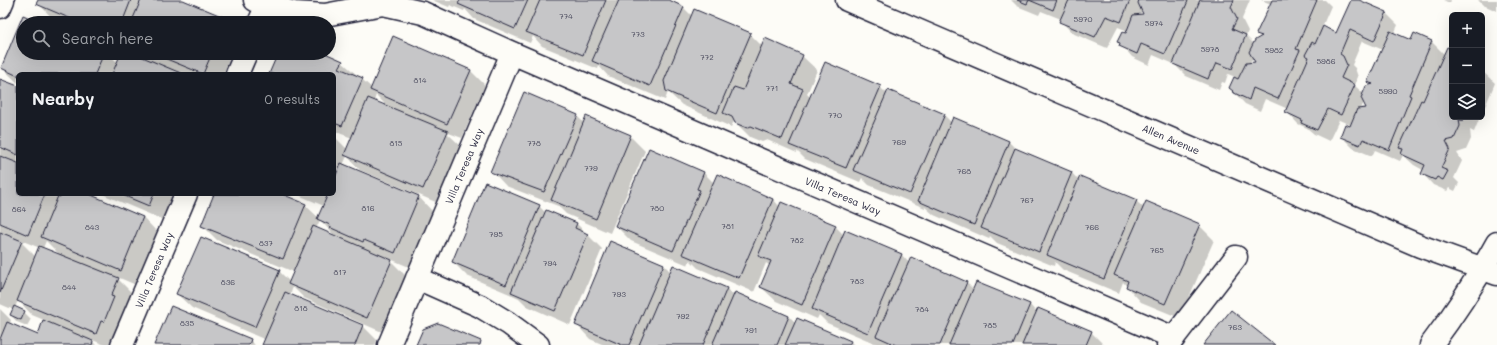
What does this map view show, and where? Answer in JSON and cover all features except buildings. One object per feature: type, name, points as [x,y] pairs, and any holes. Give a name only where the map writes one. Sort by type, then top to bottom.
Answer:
[{"type":"street","points":[[0,7],[3,0]]},
{"type":"street","name":"Allen Avenue","points":[[847,0],[1420,246],[1490,272]]},
{"type":"street","name":"Villa Teresa Way","points":[[260,9],[325,15],[383,4],[423,13],[1171,341],[1236,257]]},
{"type":"street","name":"Villa Teresa Way","points":[[388,345],[512,53]]},
{"type":"street","points":[[238,72],[243,60]]},
{"type":"street","name":"Villa Teresa Way","points":[[122,345],[185,196]]},
{"type":"street","points":[[1431,345],[1490,272],[1497,243]]},
{"type":"street","points":[[417,278],[480,306],[508,323],[538,345]]}]
